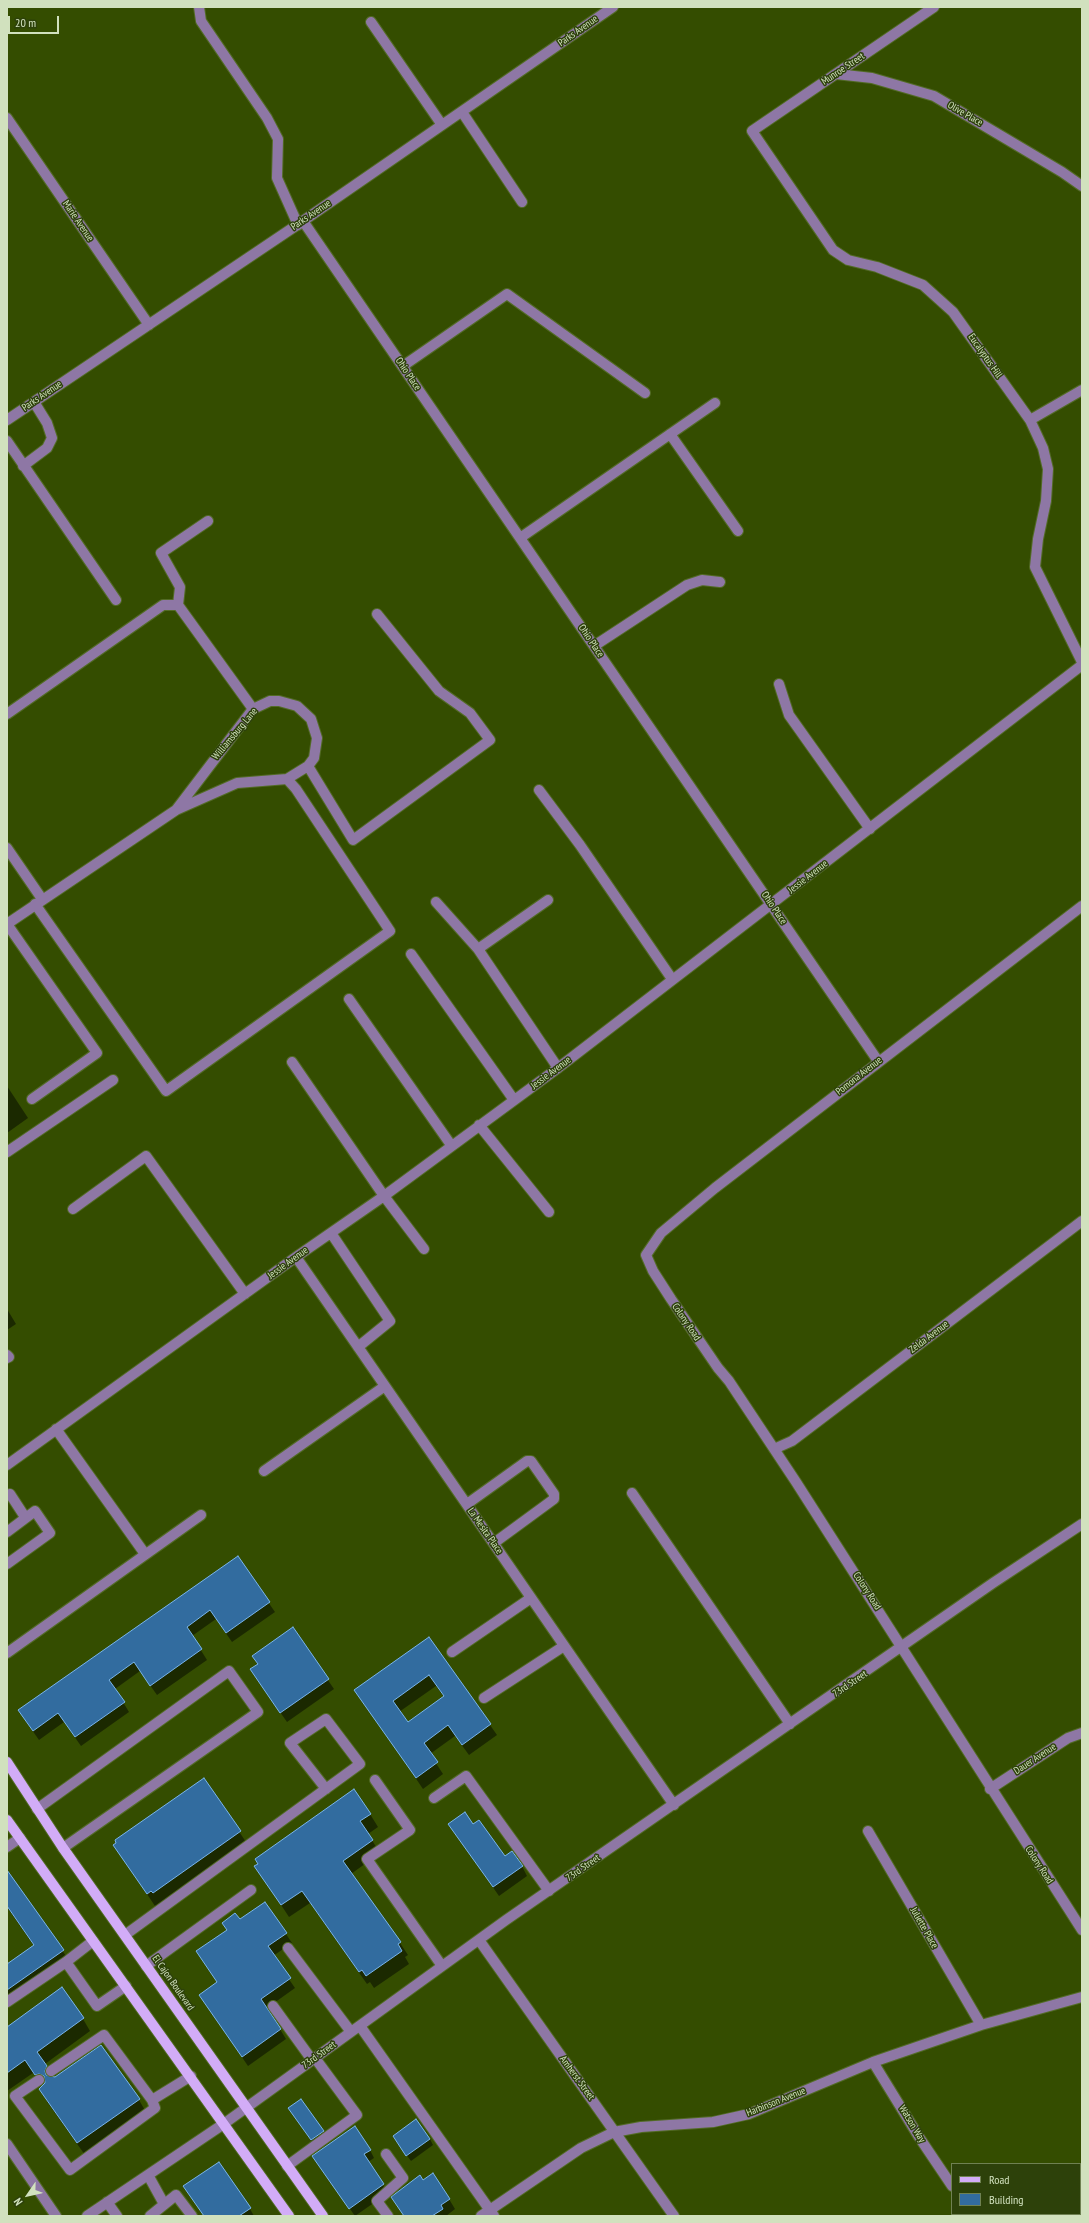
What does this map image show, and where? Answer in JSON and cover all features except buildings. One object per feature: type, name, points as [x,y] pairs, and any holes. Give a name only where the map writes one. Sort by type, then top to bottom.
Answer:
[{"type":"main road","name":"El Cajon Boulevard","points":[[7,1762],[63,1848],[323,2216]]},
{"type":"main road","points":[[7,1820],[93,1942],[191,2076],[289,2216]]},
{"type":"street","name":"Ohio Place","points":[[200,7],[201,21],[267,118],[278,139],[277,178],[300,223],[403,366],[878,1061]]},
{"type":"street","name":"Parks Avenue","points":[[7,420],[300,223],[613,7]]},
{"type":"street","name":"Munroe Street","points":[[752,131],[934,7]]},
{"type":"street","points":[[371,22],[442,125]]},
{"type":"street","name":"Olive Place","points":[[836,74],[872,78],[934,96],[1062,172],[1082,186]]},
{"type":"street","points":[[462,112],[522,202]]},
{"type":"street","name":"Marie Avenue","points":[[7,118],[150,324]]},
{"type":"street","name":"Eucalyptus Hill","points":[[752,131],[833,250],[848,260],[877,267],[923,285],[953,312],[1030,420],[1043,448],[1048,469],[1046,501],[1038,539],[1035,567],[1082,662]]},
{"type":"street","points":[[403,366],[507,294],[645,392]]},
{"type":"street","points":[[1030,420],[1082,390]]},
{"type":"street","points":[[23,466],[47,448],[52,438],[50,430],[34,402]]},
{"type":"street","points":[[520,538],[715,403]]},
{"type":"street","points":[[670,434],[738,530]]},
{"type":"street","points":[[7,441],[116,600]]},
{"type":"street","points":[[208,521],[161,553],[180,587],[178,605],[253,709]]},
{"type":"street","points":[[594,646],[687,585],[702,580],[720,582]]},
{"type":"street","points":[[7,714],[163,605],[178,605]]},
{"type":"street","points":[[308,766],[353,840],[490,740],[470,713],[439,691],[378,614]]},
{"type":"street","name":"Jessie Avenue","points":[[7,1464],[296,1257],[384,1196],[451,1145],[558,1068],[672,979],[772,906],[1082,666]]},
{"type":"street","points":[[779,684],[789,715],[870,829]]},
{"type":"street","name":"Williamsburg Lane","points":[[7,924],[176,810],[237,784],[287,779],[308,766],[314,758],[317,738],[315,728],[305,712],[297,706],[280,701],[266,703],[253,709],[176,810]]},
{"type":"street","points":[[7,848],[39,901],[166,1091],[390,931],[296,789],[287,779]]},
{"type":"street","points":[[539,790],[575,839],[672,979]]},
{"type":"street","points":[[478,949],[548,900]]},
{"type":"street","points":[[436,902],[478,949],[558,1068]]},
{"type":"street","name":"Pomona Avenue","points":[[646,1255],[661,1233],[708,1193],[878,1061],[1082,906]]},
{"type":"street","points":[[7,924],[97,1053],[32,1099]]},
{"type":"street","points":[[411,954],[514,1100]]},
{"type":"street","points":[[349,999],[451,1145]]},
{"type":"street","points":[[292,1062],[384,1196],[424,1249]]},
{"type":"street","points":[[7,1152],[113,1080]]},
{"type":"street","points":[[479,1125],[549,1212]]},
{"type":"street","points":[[73,1209],[146,1156],[245,1294]]},
{"type":"street","name":"Zelda Avenue","points":[[774,1449],[792,1441],[1082,1221]]},
{"type":"street","points":[[331,1233],[390,1320],[358,1347]]},
{"type":"street","name":"Colony Road","points":[[646,1255],[653,1271],[671,1299],[718,1368],[729,1380],[903,1647],[990,1788],[1082,1930]]},
{"type":"street","name":"La Mesita Place","points":[[296,1257],[674,1805]]},
{"type":"street","points":[[7,1355],[9,1357],[7,1358]]},
{"type":"street","points":[[264,1471],[385,1386]]},
{"type":"street","points":[[56,1429],[145,1554]]},
{"type":"street","points":[[467,1504],[527,1461],[531,1462],[554,1494],[554,1499],[494,1543]]},
{"type":"street","points":[[632,1493],[790,1724]]},
{"type":"street","points":[[8,1494],[25,1517]]},
{"type":"street","points":[[7,1532],[35,1510],[50,1533],[7,1564]]},
{"type":"street","points":[[7,1653],[201,1515]]},
{"type":"street","name":"73rd Street","points":[[87,2216],[224,2124],[442,1966],[550,1890],[903,1647],[993,1583],[1082,1524]]},
{"type":"street","points":[[452,1652],[531,1598]]},
{"type":"street","points":[[484,1698],[564,1646]]},
{"type":"street","points":[[37,1810],[229,1671],[258,1712],[63,1848]]},
{"type":"street","points":[[125,1934],[326,1789],[360,1764],[326,1719],[290,1743],[326,1789]]},
{"type":"street","name":"Dauer Avenue","points":[[990,1788],[1068,1738],[1082,1733]]},
{"type":"street","points":[[434,1798],[466,1776],[550,1890]]},
{"type":"street","points":[[375,1780],[410,1830],[367,1859],[442,1966]]},
{"type":"street","name":"Juliette Place","points":[[868,1831],[981,2024]]},
{"type":"street","points":[[7,1847],[20,1838]]},
{"type":"street","points":[[146,1966],[250,1890]]},
{"type":"street","name":"Amherst Street","points":[[479,1940],[674,2216]]},
{"type":"street","points":[[7,2002],[93,1942]]},
{"type":"street","points":[[288,1948],[356,2029],[492,2213]]},
{"type":"street","points":[[66,1962],[97,2006],[126,1986]]},
{"type":"street","name":"Harbinson Avenue","points":[[481,2216],[492,2213],[581,2148],[614,2132],[640,2127],[694,2124],[732,2119],[765,2108],[873,2062],[981,2024],[1082,1997]]},
{"type":"street","points":[[273,2006],[357,2115],[287,2166]]},
{"type":"street","points":[[39,2080],[15,2096],[70,2170],[155,2108],[152,2100],[104,2035],[51,2071]]},
{"type":"street","name":"Watson Way","points":[[873,2062],[919,2137],[951,2185]]},
{"type":"street","points":[[152,2100],[191,2076]]},
{"type":"street","points":[[7,2144],[56,2216]]},
{"type":"street","points":[[386,2154],[403,2178],[377,2201],[388,2216]]},
{"type":"street","points":[[148,2175],[164,2204]]},
{"type":"street","points":[[150,2216],[176,2195],[192,2216]]},
{"type":"street","points":[[108,2202],[117,2216]]}]
